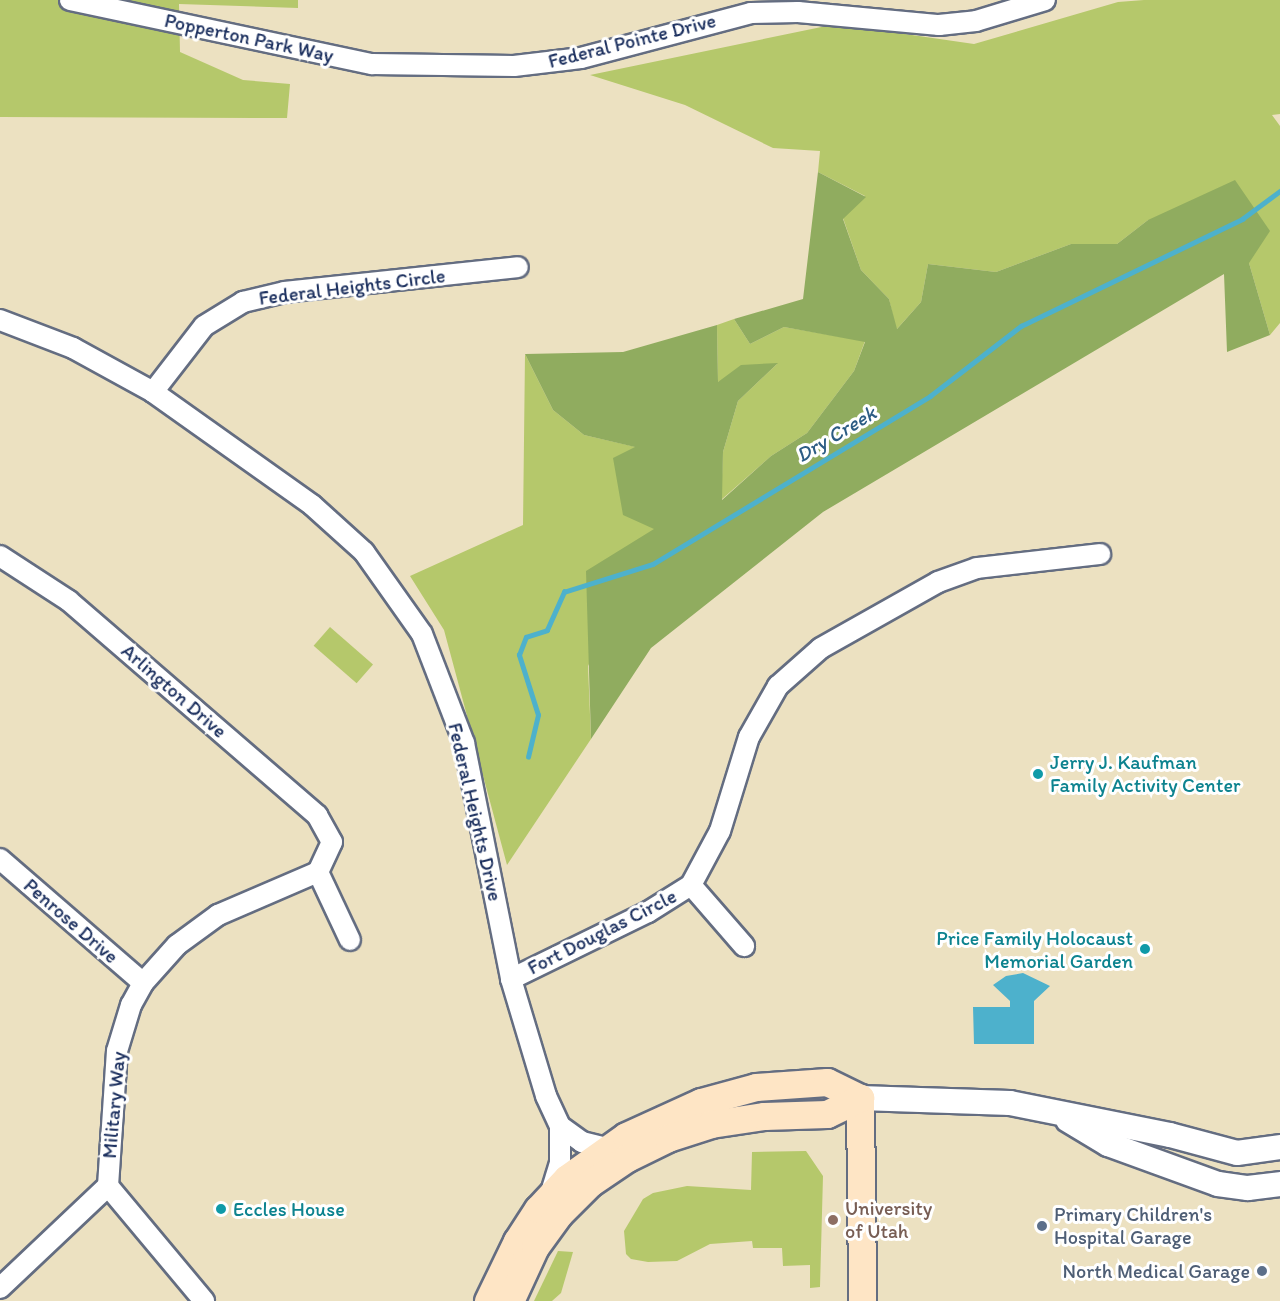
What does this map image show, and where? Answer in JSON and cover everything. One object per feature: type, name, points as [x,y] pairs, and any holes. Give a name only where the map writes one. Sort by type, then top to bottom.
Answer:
[{"type":"main road","points":[[488,1301],[517,1241],[550,1194],[606,1148],[674,1113],[756,1088],[827,1082],[860,1098]]},
{"type":"main road","points":[[510,1301],[525,1265],[559,1214],[590,1184],[627,1158],[668,1138],[711,1124],[764,1116],[827,1114],[860,1098]]},
{"type":"main road","points":[[860,1098],[862,1301]]},
{"type":"street","name":"Popperton Park Way","points":[[70,0],[357,62]]},
{"type":"street","name":"Federal Pointe Drive","points":[[357,62],[394,65],[556,62],[748,7],[939,26],[976,21],[1045,0]]},
{"type":"street","name":"Federal Heights Circle","points":[[153,392],[204,326],[253,299],[285,292],[518,267]]},
{"type":"street","name":"Federal Heights Drive","points":[[0,320],[73,348],[153,392],[312,505],[364,552],[423,634],[464,743],[512,979],[546,1096],[560,1126],[560,1163],[550,1194]]},
{"type":"street","name":"Fort Douglas Circle","points":[[512,979],[648,912],[691,885],[720,831],[749,737],[778,686],[821,648],[938,582],[977,568],[1100,554]]},
{"type":"street","name":"Arlington Drive","points":[[0,556],[49,585],[317,815],[332,842],[318,872]]},
{"type":"street","name":"Penrose Drive","points":[[0,859],[143,982]]},
{"type":"street","points":[[318,872],[351,940]]},
{"type":"street","name":"Military Way","points":[[0,1288],[108,1186],[117,1051],[131,1005],[143,982],[177,945],[218,915],[318,872]]},
{"type":"street","name":"Fort Douglas Circle","points":[[691,885],[744,945]]},
{"type":"street","points":[[860,1098],[987,1100],[1170,1135],[1237,1152],[1280,1147]]},
{"type":"street","points":[[1062,1115],[1100,1140],[1204,1180],[1248,1188],[1280,1184]]},
{"type":"street","points":[[560,1126],[582,1142],[606,1148]]},
{"type":"street","points":[[108,1186],[204,1301]]},
{"type":"green space","points":[[0,0],[298,0],[298,8],[179,4],[180,52],[243,80],[290,84],[287,118],[0,117]]},
{"type":"green space","points":[[1280,0],[1280,114],[1272,115],[1280,126],[1280,323],[1270,335],[1249,263],[1148,220],[1117,244],[1071,244],[996,272],[928,264],[921,302],[896,330],[889,299],[861,270],[843,218],[865,196],[818,172],[820,151],[773,148],[685,105],[590,75],[836,24],[974,44],[1118,2]]},
{"type":"green space","points":[[818,172],[866,197],[843,219],[861,270],[889,299],[897,329],[921,302],[928,264],[996,272],[1071,244],[1117,244],[1148,220],[1235,180],[1270,231],[1249,263],[1270,335],[1227,352],[1224,274],[823,512],[651,648],[591,739],[586,571],[654,529],[623,515],[613,458],[635,447],[584,435],[553,410],[525,354],[623,352],[717,325],[718,382],[741,365],[778,363],[738,401],[723,452],[722,500],[771,456],[807,433],[854,371],[865,342],[784,327],[750,344],[734,319],[803,299]]},
{"type":"green space","points":[[734,319],[750,344],[784,327],[865,341],[854,371],[807,433],[771,456],[721,500],[723,452],[738,401],[777,364],[718,382],[717,325]]},
{"type":"green space","points":[[525,354],[553,410],[584,435],[636,447],[655,529],[588,666],[591,739],[507,865],[444,630],[410,576],[523,525]]},
{"type":"green space","points":[[330,627],[373,664],[357,683],[314,646]]},
{"type":"green space","points":[[806,1151],[823,1176],[820,1287],[810,1288],[810,1265],[783,1266],[782,1248],[753,1248],[752,1241],[710,1244],[677,1261],[648,1262],[631,1259],[626,1254],[624,1231],[643,1199],[653,1193],[687,1186],[751,1190],[752,1152]]},
{"type":"green space","points":[[558,1251],[573,1252],[561,1293],[552,1301],[534,1301]]},
{"type":"water","points":[[1023,973],[1050,986],[1034,1001],[1034,1044],[974,1044],[973,1007],[1010,1007],[1010,1001],[993,985],[1006,976]]},
{"type":"waterway","name":"Dry Creek","points":[[528,757],[538,715],[519,655],[526,637],[547,630],[564,592],[653,564],[930,396],[1021,326],[1242,219],[1280,191]]},
{"type":"place","name":"Jerry J. Kaufman Family Activity Center","points":[[1038,774]]},
{"type":"place","name":"Price Family Holocaust Memorial Garden","points":[[1145,949]]},
{"type":"place","name":"Eccles House","points":[[221,1209]]},
{"type":"place","name":"University of Utah","points":[[833,1220]]},
{"type":"place","name":"Primary Children's Hospital Garage","points":[[1042,1226]]},
{"type":"place","name":"North Medical Garage","points":[[1262,1271]]}]
